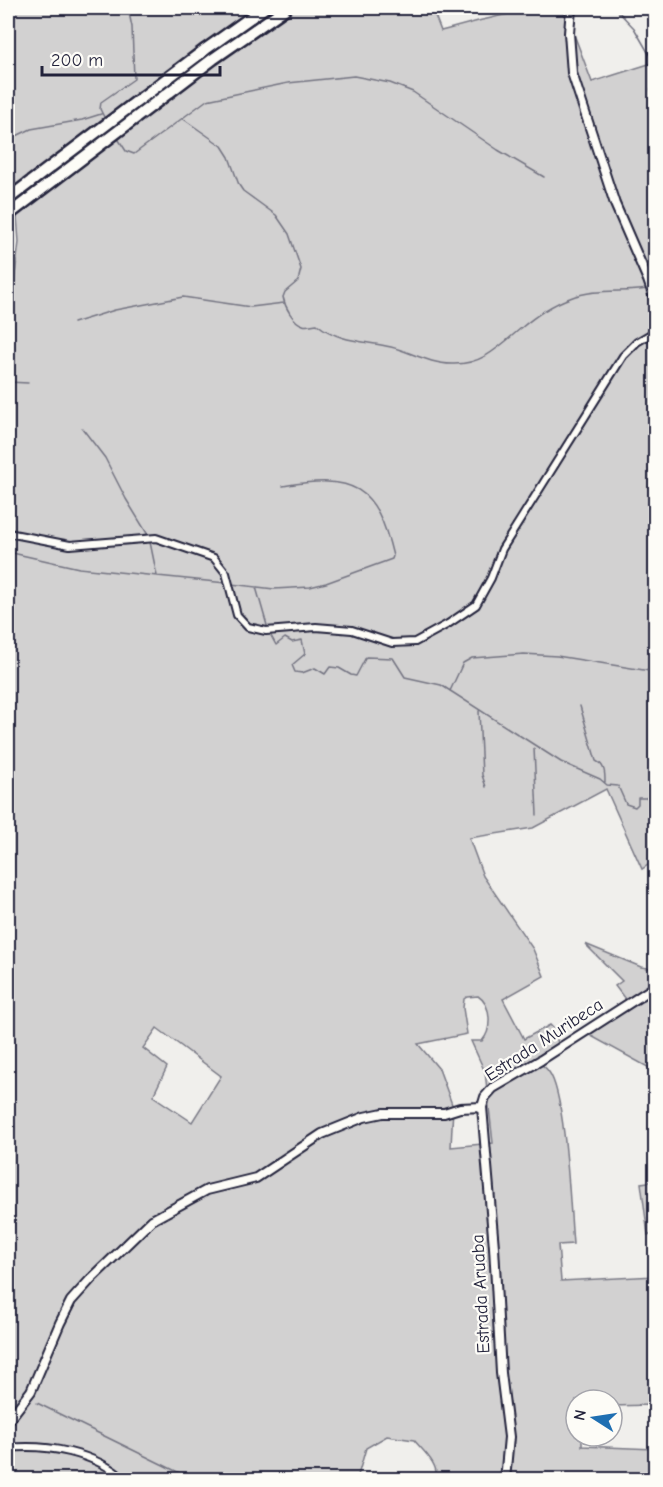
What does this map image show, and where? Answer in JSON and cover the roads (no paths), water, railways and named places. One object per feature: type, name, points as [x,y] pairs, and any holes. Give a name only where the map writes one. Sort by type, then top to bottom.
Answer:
[{"type":"highway","points":[[8,199],[206,49],[264,8]]},
{"type":"highway","points":[[8,215],[213,59],[286,8]]},
{"type":"street","points":[[571,8],[569,33],[572,73],[615,204],[648,280],[656,305],[654,332],[656,347]]},
{"type":"street","points":[[8,533],[70,545],[156,538],[214,558],[226,573],[237,615],[248,627],[266,631],[316,627],[352,630],[392,643],[415,642],[476,605],[491,578],[502,549],[623,356],[637,342],[654,332]]},
{"type":"street","name":"Estrada Muribeca","points":[[8,1421],[31,1390],[71,1301],[152,1220],[207,1190],[256,1178],[322,1134],[364,1117],[383,1113],[444,1113],[460,1108],[482,1107],[485,1097],[493,1088],[656,986]]},
{"type":"street","name":"Estrada Aruaba","points":[[482,1107],[494,1247],[501,1373],[509,1437],[505,1479]]},
{"type":"street","points":[[8,1448],[28,1446],[66,1451],[100,1463],[125,1479]]},
{"type":"waterway","points":[[106,121],[100,109],[101,102],[134,79],[132,27],[128,8]]},
{"type":"waterway","points":[[615,8],[634,28],[656,66]]},
{"type":"waterway","points":[[117,137],[126,151],[134,154],[207,100],[288,83],[354,76],[390,83],[413,92],[498,150],[544,177]]},
{"type":"waterway","points":[[8,140],[31,129],[82,120],[101,114]]},
{"type":"waterway","points":[[182,118],[222,146],[243,191],[276,215],[289,234],[301,269],[298,281],[285,292],[283,297],[290,314],[303,325],[317,324],[343,338],[391,347],[436,362],[463,364],[489,354],[525,324],[550,307],[564,301],[589,293],[647,289]]},
{"type":"waterway","points":[[73,323],[115,310],[183,297],[251,307],[284,303]]},
{"type":"waterway","points":[[8,382],[28,383]]},
{"type":"waterway","points":[[82,428],[105,458],[148,535]]},
{"type":"waterway","points":[[231,584],[274,589],[310,587],[392,559],[379,513],[369,499],[358,490],[345,484],[328,482],[283,486]]},
{"type":"waterway","points":[[150,542],[157,576]]},
{"type":"waterway","points":[[8,552],[79,568],[226,583]]},
{"type":"waterway","points":[[256,587],[268,629]]},
{"type":"waterway","points":[[270,634],[276,645],[285,638],[292,642],[302,640],[305,654],[292,665],[295,672],[302,673],[315,668],[325,674],[330,667],[339,668],[356,676],[366,657],[393,658],[405,677],[441,685],[561,762],[600,779],[607,785],[618,786],[626,804],[635,807],[638,804],[638,798],[646,798],[656,792]]},
{"type":"waterway","points":[[450,691],[463,663],[472,658],[524,654],[557,656],[656,672]]},
{"type":"waterway","points":[[580,706],[596,761],[604,770],[605,782]]},
{"type":"waterway","points":[[479,711],[482,775],[486,787]]},
{"type":"waterway","points":[[534,748],[537,815]]},
{"type":"waterway","points":[[37,1403],[194,1480]]},
{"type":"waterway","points":[[541,1477],[545,1480]]}]
